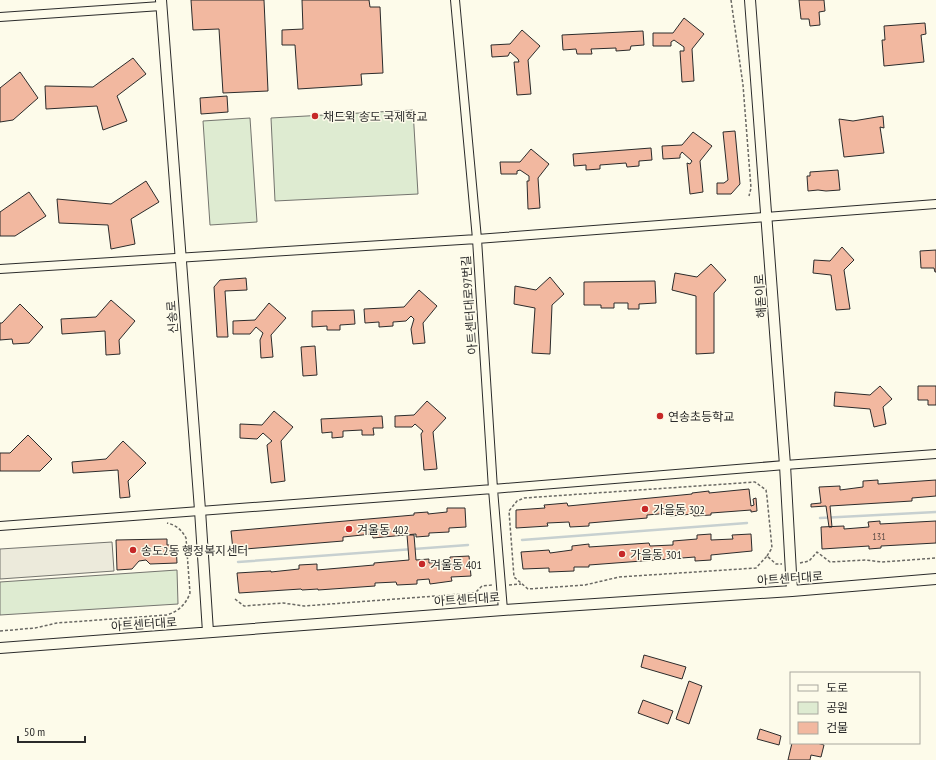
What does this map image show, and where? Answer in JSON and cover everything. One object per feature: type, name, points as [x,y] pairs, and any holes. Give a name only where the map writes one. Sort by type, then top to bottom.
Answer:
[{"type":"street","name":"아트센터대로97번길","points":[[455,0],[477,239],[493,489],[503,610]]},
{"type":"street","name":"해돋이로","points":[[750,0],[785,465],[792,591]]},
{"type":"street","points":[[0,17],[161,3]]},
{"type":"street","name":"신송로","points":[[161,3],[208,632]]},
{"type":"street","points":[[0,269],[477,239],[936,204]]},
{"type":"street","points":[[0,526],[936,454]]},
{"type":"street","name":"아트센터대로","points":[[0,648],[503,610],[792,591],[936,579]]},
{"type":"path","points":[[731,0],[743,85],[751,188],[749,196]]},
{"type":"path","points":[[755,482],[766,490],[772,548],[767,556],[756,568],[619,577],[586,585],[528,589],[514,577],[509,511],[517,501],[524,498],[755,482]]},
{"type":"path","points":[[0,631],[35,628],[57,623],[167,615],[178,610],[187,600],[190,593],[186,538],[182,531],[172,524],[165,522]]},
{"type":"path","points":[[805,562],[809,561],[817,552],[830,562],[866,560],[882,562],[936,558]]},
{"type":"path","points":[[767,556],[776,564],[781,564]]},
{"type":"path","points":[[513,584],[521,584]]},
{"type":"path","points":[[235,599],[244,606],[283,603],[304,606],[475,593],[482,586],[492,585]]},
{"type":"green space","points":[[413,110],[418,194],[275,201],[271,118]]},
{"type":"green space","points":[[250,118],[257,222],[210,225],[203,121]]},
{"type":"green space","points":[[177,570],[178,604],[0,615],[0,582]]},
{"type":"shaded area","points":[[112,542],[114,571],[0,579],[0,549]]},
{"type":"building","points":[[191,0],[264,0],[268,91],[223,93],[219,29],[193,30]]},
{"type":"building","points":[[302,0],[369,0],[370,7],[380,7],[383,73],[361,74],[362,85],[298,89],[295,45],[282,45],[282,30],[303,29]]},
{"type":"building","points":[[799,0],[824,0],[825,11],[819,12],[820,25],[810,26],[809,19],[801,19]]},
{"type":"building","points":[[684,18],[704,34],[692,49],[694,81],[682,82],[680,51],[684,51],[684,47],[674,40],[671,42],[671,46],[653,46],[653,33],[673,33]]},
{"type":"building","points":[[925,23],[926,34],[921,35],[924,62],[884,66],[882,40],[885,40],[884,26]]},
{"type":"building","points":[[522,30],[540,46],[528,60],[531,94],[517,95],[514,62],[519,62],[518,59],[510,52],[508,56],[492,57],[491,45],[510,44]]},
{"type":"building","points":[[643,31],[644,45],[631,46],[630,50],[616,51],[616,48],[591,49],[592,54],[577,54],[576,49],[563,50],[562,35]]},
{"type":"building","points":[[133,58],[146,74],[117,96],[127,121],[103,130],[97,106],[46,109],[45,86],[93,87]]},
{"type":"building","points":[[20,72],[38,98],[13,120],[0,122],[0,88]]},
{"type":"building","points":[[227,96],[228,112],[201,114],[200,98]]},
{"type":"building","points":[[883,116],[884,128],[880,127],[884,153],[844,157],[839,119],[853,121]]},
{"type":"building","points":[[735,131],[740,184],[731,194],[717,194],[717,183],[724,183],[728,180],[723,132]]},
{"type":"building","points":[[693,132],[712,146],[700,161],[703,192],[690,194],[687,163],[690,164],[692,161],[682,152],[680,158],[663,159],[662,146],[682,145]]},
{"type":"building","points":[[651,148],[652,160],[639,161],[639,166],[627,167],[626,163],[600,165],[600,169],[586,170],[586,165],[574,166],[573,154]]},
{"type":"building","points":[[531,149],[549,164],[538,178],[540,208],[528,209],[527,181],[529,181],[529,176],[520,170],[517,171],[517,174],[501,174],[500,162],[520,162]]},
{"type":"building","points":[[838,170],[840,190],[808,191],[807,176],[810,176],[810,172]]},
{"type":"building","points":[[146,181],[159,202],[131,219],[135,244],[111,249],[108,225],[59,223],[57,199],[111,204]]},
{"type":"building","points":[[29,192],[46,216],[15,236],[0,236],[0,212]]},
{"type":"building","points":[[842,247],[854,260],[844,270],[850,309],[836,310],[831,275],[813,273],[814,260],[830,261]]},
{"type":"building","points":[[936,250],[936,272],[934,268],[921,268],[920,251]]},
{"type":"building","points":[[711,264],[726,280],[714,293],[714,353],[696,354],[696,296],[672,290],[675,273],[697,277]]},
{"type":"building","points":[[550,277],[564,294],[552,305],[550,354],[532,353],[535,308],[514,304],[515,286],[536,290]]},
{"type":"building","points":[[246,278],[247,290],[225,291],[228,337],[217,337],[214,287],[220,280]]},
{"type":"building","points":[[655,281],[656,303],[639,304],[639,309],[628,309],[628,303],[614,303],[614,308],[601,308],[601,305],[584,305],[584,282]]},
{"type":"building","points":[[419,290],[437,306],[423,323],[425,343],[413,344],[411,329],[414,319],[411,316],[406,321],[393,322],[393,326],[379,327],[379,322],[365,323],[364,309],[404,307]]},
{"type":"building","points":[[111,300],[135,321],[119,340],[120,354],[106,355],[105,331],[62,334],[61,319],[96,317]]},
{"type":"building","points":[[269,303],[286,318],[271,335],[273,357],[261,358],[260,340],[263,333],[256,327],[250,334],[233,334],[233,321],[255,320]]},
{"type":"building","points":[[20,304],[43,327],[29,343],[13,344],[12,339],[0,340],[0,323],[2,323]]},
{"type":"building","points":[[354,310],[355,324],[340,325],[340,330],[327,330],[327,326],[312,327],[312,311]]},
{"type":"building","points":[[315,346],[317,375],[303,376],[301,347]]},
{"type":"building","points":[[880,386],[892,399],[883,407],[886,424],[874,427],[870,409],[834,406],[835,392],[870,395]]},
{"type":"building","points":[[918,386],[936,386],[936,405],[928,405],[928,400],[918,400]]},
{"type":"building","points":[[427,401],[446,418],[433,432],[437,469],[424,470],[421,434],[423,431],[415,424],[412,427],[395,427],[395,416],[414,415]]},
{"type":"building","points":[[274,411],[293,427],[281,441],[285,481],[271,483],[267,445],[272,441],[263,433],[257,439],[240,438],[240,424],[262,425]]},
{"type":"building","points":[[382,416],[383,428],[373,428],[374,435],[362,435],[362,430],[343,431],[343,437],[332,438],[332,432],[322,433],[321,419]]},
{"type":"building","points":[[28,435],[52,459],[40,471],[0,471],[0,453],[10,453]]},
{"type":"building","points":[[123,441],[146,463],[128,481],[130,497],[120,498],[118,470],[73,473],[72,462],[106,459]]},
{"type":"building","points":[[878,480],[878,484],[936,480],[936,496],[912,498],[912,501],[830,506],[832,527],[829,527],[826,506],[811,507],[811,504],[821,503],[819,487],[840,486],[840,490],[863,487],[863,481]]},
{"type":"building","name":"가을동 302","points":[[749,489],[751,506],[754,505],[753,499],[756,498],[757,511],[751,512],[751,510],[711,513],[711,515],[694,516],[693,514],[670,516],[670,513],[647,515],[647,518],[589,523],[589,526],[570,527],[569,522],[547,523],[548,526],[516,528],[516,510],[545,508],[544,505],[567,503],[568,506],[709,491],[709,493]]},
{"type":"building","name":"겨울동 402","points":[[447,508],[465,508],[466,527],[449,528],[449,532],[429,533],[429,536],[416,537],[416,534],[373,538],[372,534],[343,537],[343,541],[233,550],[231,531],[414,515],[414,513],[428,512],[428,514],[447,512]]},
{"type":"building","points":[[880,521],[880,524],[936,521],[936,543],[881,546],[881,548],[869,549],[869,546],[822,549],[821,527],[844,526],[844,529],[869,527],[868,522]]},
{"type":"building","name":"가을동 301","points":[[711,534],[711,540],[733,539],[732,535],[751,534],[752,551],[711,555],[711,560],[695,561],[695,557],[589,565],[589,567],[574,567],[574,571],[549,572],[549,568],[523,569],[521,552],[549,550],[550,553],[572,550],[572,546],[589,544],[589,547],[649,543],[650,546],[673,545],[673,541],[697,539],[697,535]]},
{"type":"building","name":"겨울동 401","points":[[407,535],[414,535],[416,560],[429,559],[429,563],[450,561],[450,557],[469,556],[471,576],[451,577],[452,581],[430,584],[429,579],[417,580],[417,584],[397,585],[396,582],[375,583],[375,586],[239,593],[237,573],[299,569],[299,565],[317,564],[317,570],[409,560]]},
{"type":"building","points":[[167,539],[167,545],[176,545],[177,563],[150,564],[146,560],[139,561],[132,569],[117,570],[116,540]]},
{"type":"building","points":[[644,655],[686,667],[682,679],[641,667]]},
{"type":"building","points":[[689,681],[702,686],[689,724],[676,719]]},
{"type":"building","points":[[643,700],[673,711],[668,724],[638,713]]},
{"type":"building","points":[[760,729],[781,736],[779,745],[757,739]]},
{"type":"building","points":[[792,744],[824,745],[821,757],[811,755],[810,760],[788,760]]},
{"type":"waterway","points":[[820,518],[936,512]]},
{"type":"waterway","points":[[522,540],[747,523]]},
{"type":"waterway","points":[[238,562],[468,545]]},
{"type":"place","name":"채드윅 송도 국제학교","points":[[315,116]]},
{"type":"place","name":"연송초등학교","points":[[660,416]]},
{"type":"place","name":"가을동 302","points":[[645,509]]},
{"type":"place","name":"겨울동 402","points":[[349,529]]},
{"type":"place","name":"송도2동 행정복지센터","points":[[133,550]]},
{"type":"place","name":"가을동 301","points":[[622,554]]},
{"type":"place","name":"겨울동 401","points":[[422,564]]}]
